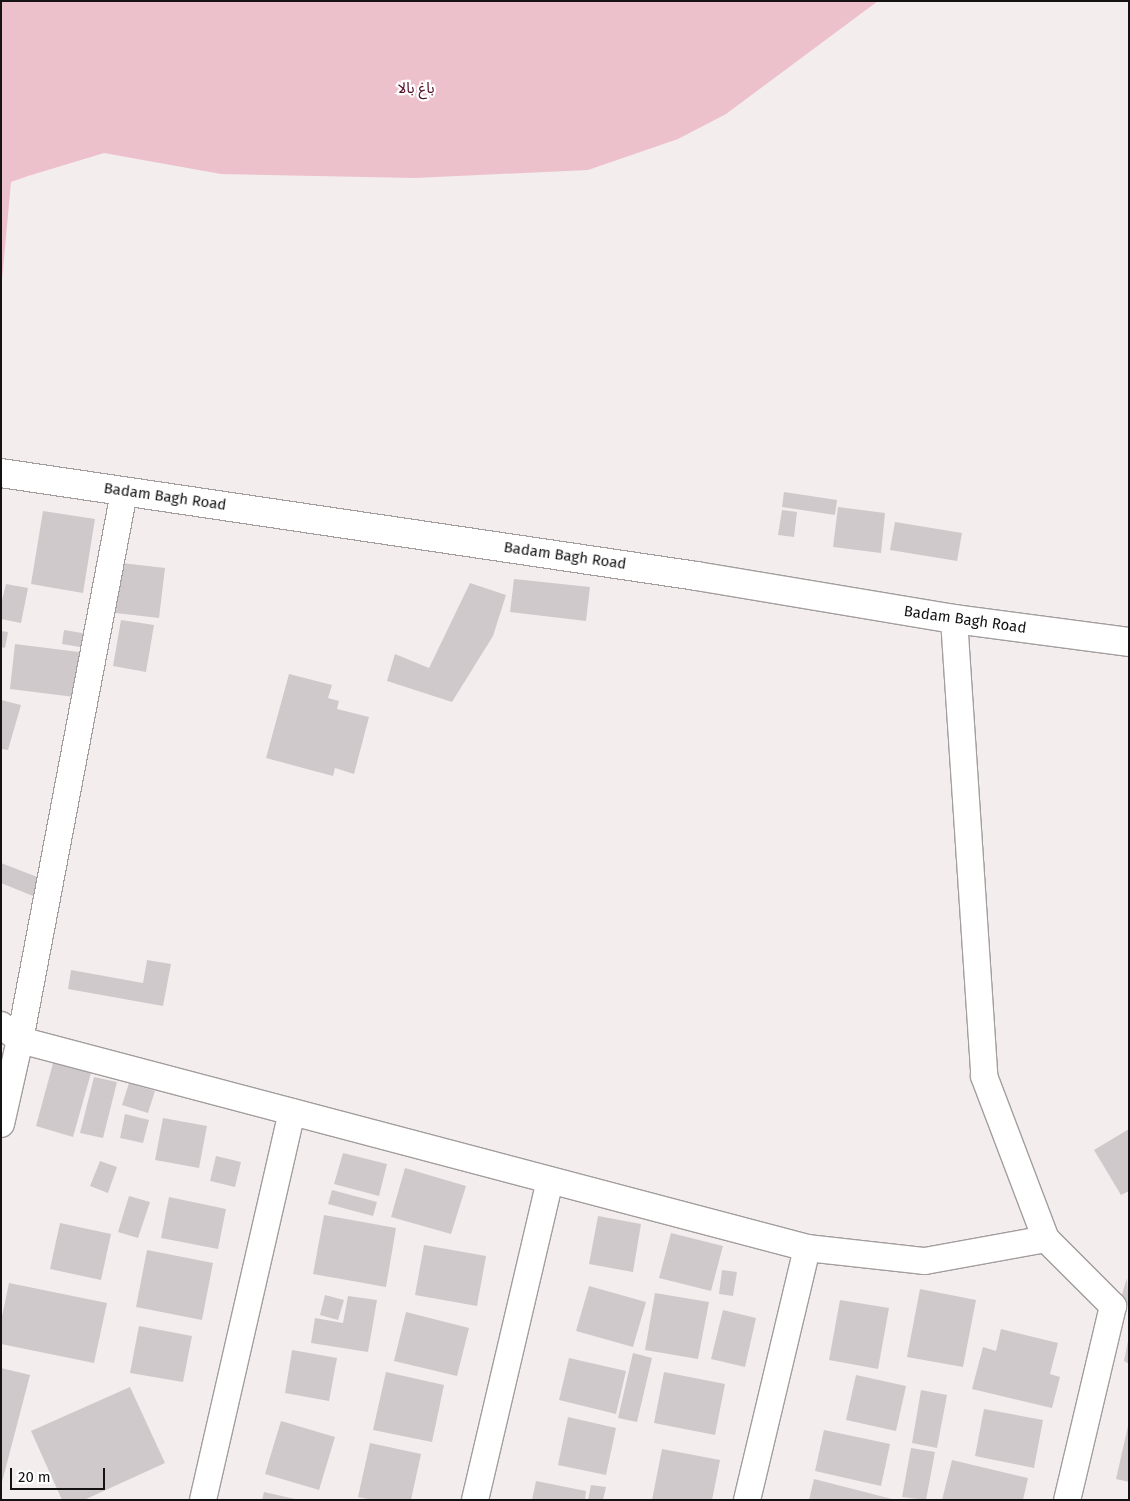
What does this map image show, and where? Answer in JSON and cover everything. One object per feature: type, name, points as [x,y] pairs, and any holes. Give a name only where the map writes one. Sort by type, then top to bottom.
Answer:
[{"type":"main road","name":"Badam Bagh Road","points":[[1,473],[697,576],[954,619],[1129,642]]},
{"type":"street","points":[[1,1124],[11,1033],[124,492]]},
{"type":"street","points":[[954,619],[984,1076],[1046,1239],[1113,1306],[1066,1500]]},
{"type":"street","points":[[11,1033],[292,1112],[807,1248],[925,1261],[1046,1239]]},
{"type":"street","points":[[203,1500],[292,1112]]},
{"type":"street","points":[[475,1500],[550,1181]]},
{"type":"street","points":[[747,1500],[807,1248]]},
{"type":"green space","name":"باغ بالا","points":[[1,1],[878,1],[726,114],[678,139],[588,170],[415,178],[221,174],[104,153],[28,176],[11,182],[1,291]]},
{"type":"building","points":[[784,492],[837,500],[835,515],[782,507]]},
{"type":"building","points":[[838,507],[885,513],[881,553],[833,547]]},
{"type":"building","points":[[782,510],[797,512],[794,537],[778,535]]},
{"type":"building","points":[[43,511],[95,519],[83,593],[31,584]]},
{"type":"building","points":[[895,522],[962,533],[957,561],[890,550]]},
{"type":"building","points":[[113,562],[165,568],[159,618],[107,612]]},
{"type":"building","points":[[514,579],[590,587],[586,621],[510,612]]},
{"type":"building","points":[[470,583],[506,595],[493,636],[452,702],[387,681],[395,654],[429,668]]},
{"type":"building","points":[[6,584],[28,588],[21,623],[1,619],[1,604]]},
{"type":"building","points":[[121,620],[154,625],[146,672],[113,666]]},
{"type":"building","points":[[64,630],[88,634],[86,648],[62,644]]},
{"type":"building","points":[[1,631],[8,632],[5,648],[1,647]]},
{"type":"building","points":[[15,644],[87,653],[82,698],[10,689]]},
{"type":"building","points":[[289,674],[332,685],[328,698],[339,701],[337,709],[369,717],[354,774],[335,768],[333,776],[266,758]]},
{"type":"building","points":[[1,700],[21,705],[8,750],[1,749]]},
{"type":"building","points":[[1,863],[40,878],[33,896],[1,883]]},
{"type":"building","points":[[147,960],[171,964],[163,1006],[68,989],[71,970],[143,983]]},
{"type":"building","points":[[55,1056],[93,1066],[73,1137],[36,1126]]},
{"type":"building","points":[[94,1077],[117,1082],[103,1138],[80,1133]]},
{"type":"building","points":[[129,1083],[155,1091],[148,1113],[122,1105]]},
{"type":"building","points":[[125,1114],[149,1120],[143,1143],[120,1138]]},
{"type":"building","points":[[163,1118],[207,1126],[199,1168],[155,1160]]},
{"type":"building","points":[[1129,1129],[1129,1191],[1121,1195],[1094,1150]]},
{"type":"building","points":[[343,1153],[387,1164],[379,1196],[334,1184]]},
{"type":"building","points":[[216,1156],[241,1162],[235,1187],[210,1181]]},
{"type":"building","points":[[100,1161],[117,1167],[108,1193],[90,1186]]},
{"type":"building","points":[[405,1168],[466,1186],[451,1234],[391,1217]]},
{"type":"building","points":[[332,1190],[377,1202],[373,1216],[328,1204]]},
{"type":"building","points":[[129,1196],[150,1202],[138,1238],[118,1232]]},
{"type":"building","points":[[169,1197],[226,1209],[218,1249],[161,1238]]},
{"type":"building","points":[[324,1215],[396,1228],[386,1287],[313,1274]]},
{"type":"building","points":[[598,1216],[641,1224],[633,1272],[589,1264]]},
{"type":"building","points":[[60,1223],[111,1234],[101,1280],[50,1269]]},
{"type":"building","points":[[671,1233],[723,1246],[711,1291],[659,1278]]},
{"type":"building","points":[[424,1245],[486,1256],[477,1306],[415,1295]]},
{"type":"building","points":[[147,1250],[213,1263],[202,1320],[136,1307]]},
{"type":"building","points":[[722,1270],[737,1272],[733,1296],[719,1294]]},
{"type":"building","points":[[1127,1278],[1129,1305],[1119,1304]]},
{"type":"building","points":[[9,1283],[107,1303],[94,1363],[1,1344],[1,1321]]},
{"type":"building","points":[[589,1286],[646,1302],[633,1347],[576,1331]]},
{"type":"building","points":[[920,1289],[976,1300],[963,1367],[907,1357]]},
{"type":"building","points":[[655,1293],[709,1302],[698,1359],[645,1350]]},
{"type":"building","points":[[325,1295],[344,1300],[338,1320],[320,1315]]},
{"type":"building","points":[[348,1296],[377,1300],[368,1352],[311,1343],[315,1318],[343,1323]]},
{"type":"building","points":[[840,1300],[889,1308],[878,1369],[829,1360]]},
{"type":"building","points":[[723,1310],[756,1318],[745,1367],[711,1359]]},
{"type":"building","points":[[406,1312],[469,1328],[457,1376],[394,1361]]},
{"type":"building","points":[[139,1326],[192,1336],[183,1382],[130,1373]]},
{"type":"building","points":[[1001,1329],[1058,1343],[1050,1374],[1060,1377],[1052,1408],[972,1389],[983,1347],[996,1351]]},
{"type":"building","points":[[1129,1341],[1129,1364],[1124,1361]]},
{"type":"building","points":[[292,1350],[337,1358],[329,1401],[285,1393]]},
{"type":"building","points":[[633,1353],[652,1358],[637,1422],[618,1418]]},
{"type":"building","points":[[569,1358],[626,1371],[616,1414],[559,1400]]},
{"type":"building","points":[[1,1368],[30,1375],[2,1482],[1,1482]]},
{"type":"building","points":[[386,1372],[444,1385],[432,1442],[373,1430]]},
{"type":"building","points":[[664,1372],[725,1384],[715,1435],[654,1423]]},
{"type":"building","points":[[856,1375],[906,1386],[896,1431],[846,1420]]},
{"type":"building","points":[[130,1387],[165,1463],[84,1500],[62,1500],[31,1431]]},
{"type":"building","points":[[921,1390],[947,1395],[937,1448],[912,1443]]},
{"type":"building","points":[[984,1409],[1043,1420],[1034,1468],[975,1456]]},
{"type":"building","points":[[568,1417],[616,1428],[606,1475],[558,1465]]},
{"type":"building","points":[[281,1421],[335,1437],[319,1490],[265,1474]]},
{"type":"building","points":[[1129,1426],[1129,1482],[1116,1479]]},
{"type":"building","points":[[824,1430],[890,1444],[881,1486],[815,1471]]},
{"type":"building","points":[[370,1443],[421,1454],[411,1500],[373,1500],[358,1497]]},
{"type":"building","points":[[911,1448],[935,1452],[926,1500],[902,1497]]},
{"type":"building","points":[[662,1449],[720,1460],[712,1500],[652,1500]]},
{"type":"building","points":[[952,1460],[1028,1478],[1023,1500],[942,1500]]},
{"type":"building","points":[[814,1479],[892,1499],[892,1500],[809,1500]]},
{"type":"building","points":[[536,1481],[586,1491],[585,1500],[532,1500]]},
{"type":"building","points":[[591,1485],[606,1487],[603,1500],[588,1500]]},
{"type":"building","points":[[264,1492],[295,1499],[295,1500],[262,1500]]}]
